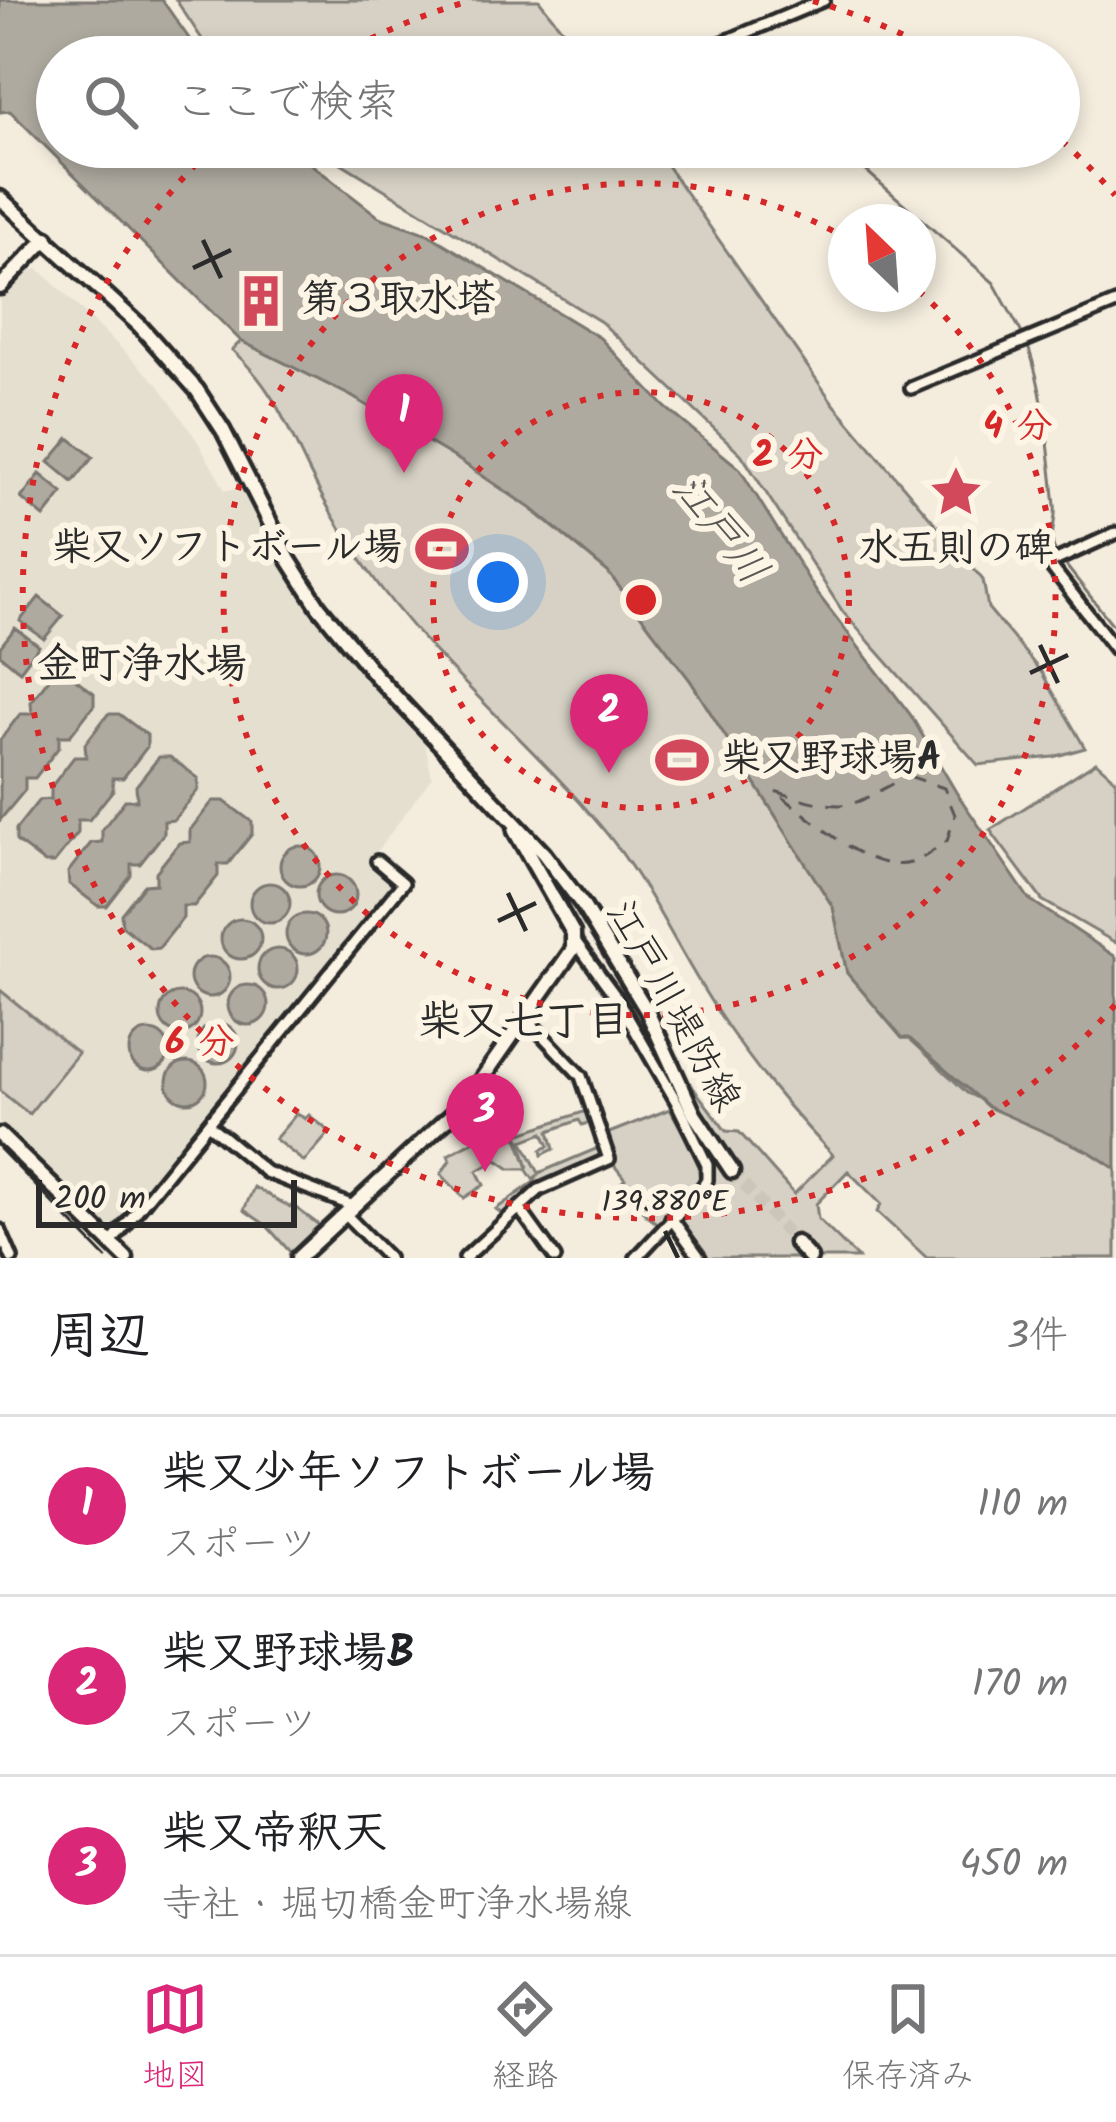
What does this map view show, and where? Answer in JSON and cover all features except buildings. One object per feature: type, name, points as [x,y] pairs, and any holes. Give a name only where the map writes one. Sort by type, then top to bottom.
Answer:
[{"type":"main road","name":"江戸川堤防線","points":[[0,198],[140,325],[197,390],[224,430],[271,527],[319,607],[376,676],[556,868],[604,938],[655,1027],[694,1114],[732,1171]]},
{"type":"main road","points":[[0,286],[47,238]]},
{"type":"main road","name":"江戸川堤防線","points":[[510,819],[575,941]]},
{"type":"main road","points":[[298,1258],[453,1114],[575,941]]},
{"type":"main road","points":[[0,1135],[126,1258]]},
{"type":"main road","points":[[796,1243],[810,1258]]},
{"type":"street","points":[[738,36],[824,0]]},
{"type":"street","points":[[911,388],[1116,303]]},
{"type":"street","points":[[1050,563],[1116,533]]},
{"type":"street","points":[[1036,547],[1116,650]]},
{"type":"street","points":[[111,1243],[403,883],[377,862]]},
{"type":"street","points":[[575,941],[616,997],[676,1101],[706,1165],[702,1188],[636,1258]]},
{"type":"street","points":[[465,1258],[539,1190],[609,1159],[581,1076],[525,1017]]},
{"type":"street","points":[[208,1124],[266,1172],[349,1210],[388,1258]]},
{"type":"street","points":[[519,1208],[555,1258]]},
{"type":"street","points":[[671,1217],[700,1258]]},
{"type":"street","points":[[0,1230],[12,1258]]},
{"type":"shaded area","points":[[176,0],[539,0],[567,36],[200,36]]},
{"type":"shaded area","points":[[349,168],[669,168],[833,403],[983,580],[988,608],[1042,673],[1085,748],[1053,757],[978,765],[843,612],[741,454],[601,322]]},
{"type":"shaded area","name":"金町浄水場","points":[[38,268],[158,384],[225,490],[242,489],[313,614],[425,745],[432,777],[370,861],[397,884],[114,1231],[0,1125],[0,295]]},
{"type":"shaded area","points":[[241,341],[351,396],[459,460],[530,508],[608,572],[690,680],[833,907],[847,973],[902,1038],[909,1038],[967,1093],[1116,1169],[1116,1258],[927,1258],[877,1212],[881,1204],[848,1171],[816,1204],[818,1219],[858,1258],[820,1258],[799,1240],[792,1247],[796,1258],[706,1258],[679,1216],[710,1185],[712,1168],[704,1143],[729,1177],[738,1170],[686,1084],[726,1131],[739,1132],[794,1194],[833,1155],[741,1046],[634,871],[603,829],[420,635],[365,566],[328,508],[268,392],[232,350]]},
{"type":"shaded area","points":[[1096,762],[1116,780],[1116,943],[1042,900],[990,830]]},
{"type":"shaded area","points":[[0,990],[78,1053],[29,1114],[0,1091]]},
{"type":"shaded area","points":[[670,1109],[698,1160],[700,1185],[659,1225],[621,1183],[625,1179],[613,1164],[604,1135]]},
{"type":"shaded area","points":[[586,1111],[591,1122],[582,1125],[579,1120],[549,1131],[554,1149],[542,1155],[541,1150],[549,1146],[543,1133],[522,1141],[539,1173],[598,1148],[602,1157],[536,1187],[505,1216],[496,1209],[538,1175],[533,1179],[526,1169],[510,1169],[497,1160],[477,1171],[484,1185],[464,1198],[441,1174],[450,1160],[448,1155],[493,1131],[516,1135],[528,1168],[518,1134]]},
{"type":"shaded area","points":[[297,1113],[305,1119],[309,1115],[330,1132],[304,1162],[275,1139]]},
{"type":"shaded area","points":[[254,1187],[292,1205],[319,1225],[291,1253],[267,1226],[244,1210]]},
{"type":"water","points":[[0,0],[162,0],[187,36],[36,36],[36,137],[10,111],[0,112]]},
{"type":"water","name":"江戸川","points":[[67,168],[316,168],[379,217],[428,234],[600,338],[665,407],[739,468],[817,593],[910,714],[1029,899],[1116,957],[1116,1169],[1090,1152],[988,1107],[909,1038],[902,1038],[847,973],[833,907],[690,680],[608,572],[531,508],[459,460],[351,396],[241,341]]},
{"type":"water","points":[[69,438],[93,457],[73,482],[49,462]]},
{"type":"water","points":[[40,474],[63,493],[44,517],[21,498]]},
{"type":"water","points":[[39,597],[63,616],[44,639],[20,621]]},
{"type":"water","points":[[15,628],[39,646],[20,671],[0,655],[0,647]]},
{"type":"water","points":[[54,672],[66,672],[94,693],[94,705],[70,736],[59,736],[59,747],[35,778],[25,778],[25,790],[0,820],[0,740],[20,714],[32,714],[31,702]]},
{"type":"water","points":[[108,714],[119,714],[147,735],[147,747],[123,778],[113,778],[113,790],[89,820],[78,820],[78,833],[54,863],[45,863],[16,841],[16,829],[39,800],[51,799],[51,787],[74,757],[86,757],[85,744]]},
{"type":"water","points":[[159,757],[170,757],[198,778],[198,790],[174,820],[164,821],[164,833],[140,864],[131,864],[131,875],[107,906],[98,906],[69,884],[68,872],[91,843],[102,842],[102,830],[125,800],[137,800],[136,786]]},
{"type":"water","points":[[213,801],[224,801],[252,822],[252,834],[228,864],[218,864],[218,876],[194,906],[183,906],[183,918],[159,948],[151,949],[122,926],[121,914],[144,885],[156,884],[156,872],[179,843],[190,842],[190,830]]},
{"type":"water","points":[[300,846],[314,852],[320,866],[314,880],[300,886],[286,880],[280,866],[286,852]]},
{"type":"water","points":[[336,875],[350,881],[356,895],[350,909],[336,915],[322,909],[316,895],[322,881]]},
{"type":"water","points":[[270,883],[284,889],[290,903],[284,917],[270,923],[256,917],[250,903],[256,889]]},
{"type":"water","points":[[306,914],[320,920],[326,934],[320,948],[306,954],[292,948],[286,934],[292,920]]},
{"type":"water","points":[[241,919],[255,925],[261,939],[255,953],[241,959],[227,953],[221,939],[227,925]]},
{"type":"water","points":[[278,949],[292,955],[298,969],[292,983],[278,989],[264,983],[258,969],[264,955]]},
{"type":"water","points":[[210,957],[224,963],[230,977],[224,991],[210,997],[196,991],[190,977],[196,963]]},
{"type":"water","points":[[248,985],[262,991],[268,1005],[262,1019],[248,1025],[234,1019],[228,1005],[234,991]]},
{"type":"water","points":[[180,993],[194,999],[200,1013],[194,1027],[180,1033],[166,1027],[160,1013],[166,999]]},
{"type":"water","points":[[218,1023],[232,1029],[238,1043],[232,1057],[218,1063],[204,1057],[198,1043],[204,1029]]},
{"type":"water","points":[[149,1031],[163,1037],[169,1051],[163,1065],[149,1071],[135,1065],[129,1051],[135,1037]]},
{"type":"water","points":[[187,1062],[201,1068],[207,1082],[201,1096],[187,1102],[173,1096],[167,1082],[173,1068]]},
{"type":"waterway","points":[[863,168],[994,283],[1024,337]]},
{"type":"waterway","points":[[1028,346],[1048,445],[1055,551]]},
{"type":"waterway","points":[[1064,563],[1116,629]]},
{"type":"ferry route","points":[[909,776],[944,788],[955,815],[947,841],[914,862],[896,865],[859,853],[774,791],[845,805],[909,776]]},
{"type":"tunnel","points":[[732,1171],[796,1243]]},
{"type":"railway","points":[[0,1149],[106,1258]]},
{"type":"place","name":"第３取水塔","points":[[261,301]]},
{"type":"place","name":"柴又少年ソフトボール場","points":[[404,473]]},
{"type":"place","name":"水五則の碑","points":[[956,492]]},
{"type":"place","name":"柴又ソフトボール場","points":[[442,549]]},
{"type":"place","name":"柴又野球場A","points":[[682,760]]},
{"type":"place","name":"柴又野球場B","points":[[609,773]]},
{"type":"place","name":"柴又帝釈天","points":[[485,1172]]},
{"type":"district","name":"金町浄水場","points":[[142,665]]},
{"type":"district","name":"柴又七丁目","points":[[524,1022]]}]
